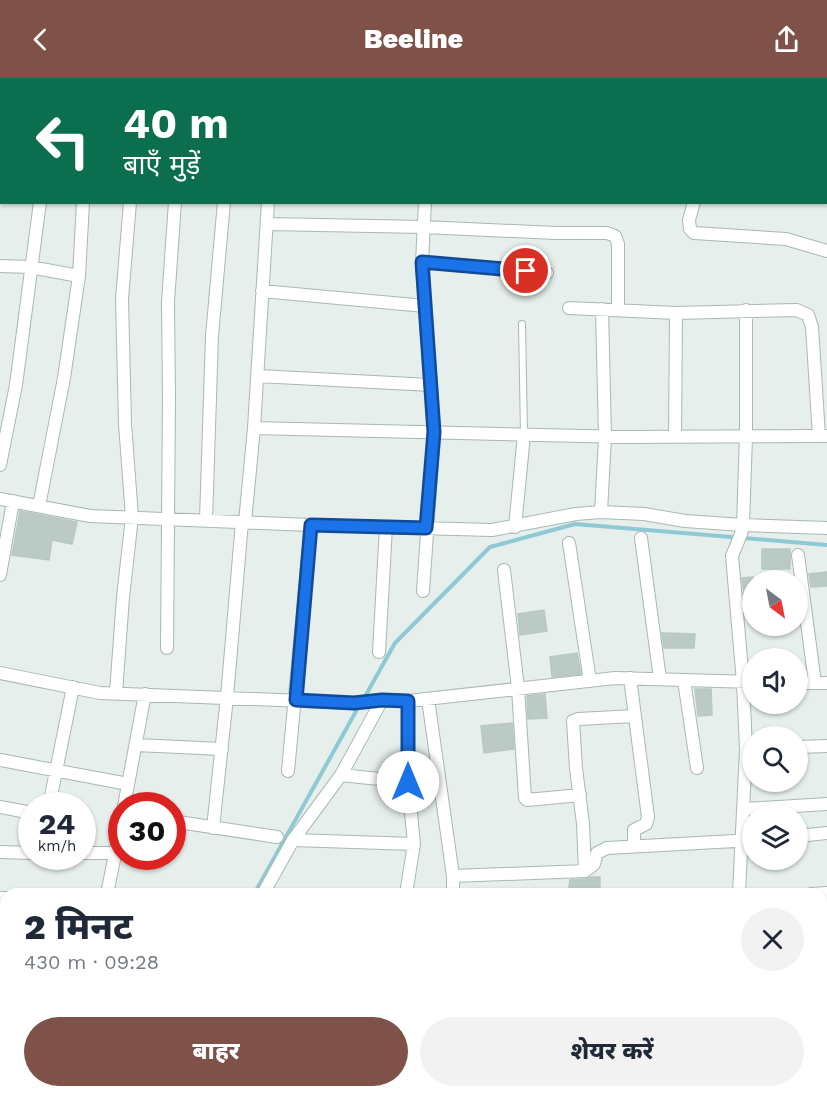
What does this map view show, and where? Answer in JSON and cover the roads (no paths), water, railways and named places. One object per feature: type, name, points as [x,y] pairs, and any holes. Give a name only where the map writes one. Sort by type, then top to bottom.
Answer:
[{"type":"street","points":[[0,465],[16,385],[40,204]]},
{"type":"street","points":[[39,506],[64,378],[79,276],[83,204]]},
{"type":"street","points":[[116,693],[132,517],[125,424],[122,299],[130,204]]},
{"type":"street","points":[[167,648],[168,302],[175,204]]},
{"type":"street","points":[[206,520],[212,336],[225,204]]},
{"type":"street","points":[[213,828],[242,522],[245,522],[254,428],[268,204]]},
{"type":"street","points":[[423,591],[434,432],[422,262],[425,204]]},
{"type":"street","points":[[693,204],[689,220],[690,229],[694,233],[786,239],[827,251]]},
{"type":"street","points":[[267,224],[607,233],[615,236],[618,244],[618,309]]},
{"type":"street","points":[[422,262],[547,273]]},
{"type":"street","points":[[0,266],[33,267],[79,276]]},
{"type":"street","points":[[262,291],[425,306]]},
{"type":"street","points":[[254,428],[605,437],[823,436],[813,327],[808,315],[797,310],[676,313],[569,308]]},
{"type":"street","points":[[601,512],[605,437],[602,309]]},
{"type":"street","points":[[744,648],[732,561],[733,550],[742,530],[746,436],[746,310]]},
{"type":"street","points":[[675,437],[676,313]]},
{"type":"street","points":[[258,376],[431,385]]},
{"type":"street","points":[[516,527],[524,435]]},
{"type":"street","points":[[0,499],[90,516],[311,525],[492,530],[576,514],[601,512],[644,514],[742,530],[827,528]]},
{"type":"street","points":[[0,575],[13,501]]},
{"type":"street","points":[[288,771],[311,525]]},
{"type":"street","points":[[379,652],[386,527]]},
{"type":"street","points":[[641,538],[660,679]]},
{"type":"street","points":[[569,543],[590,681]]},
{"type":"street","points":[[798,555],[821,683]]},
{"type":"street","points":[[504,570],[518,688],[525,798],[527,800],[580,795]]},
{"type":"street","points":[[0,673],[100,693],[354,703],[408,701],[630,678],[742,682]]},
{"type":"street","points":[[630,678],[648,817],[646,824],[634,830],[634,846]]},
{"type":"street","points":[[684,680],[696,768]]},
{"type":"street","points":[[52,792],[73,687]]},
{"type":"street","points":[[127,792],[145,694]]},
{"type":"street","points":[[428,699],[453,888]]},
{"type":"street","points":[[407,888],[414,844],[408,782],[408,701]]},
{"type":"street","points":[[266,888],[292,840],[341,775],[377,702]]},
{"type":"street","points":[[585,871],[573,721],[635,716]]},
{"type":"street","points":[[136,745],[222,749]]},
{"type":"street","points":[[808,747],[827,746]]},
{"type":"street","points":[[0,760],[128,784]]},
{"type":"street","points":[[341,775],[408,782]]},
{"type":"street","points":[[808,805],[827,804]]},
{"type":"street","points":[[0,807],[18,810]]},
{"type":"street","points":[[186,824],[277,837]]},
{"type":"street","points":[[808,835],[827,833]]},
{"type":"street","points":[[292,840],[414,844]]},
{"type":"street","points":[[453,876],[585,871],[594,864],[597,853],[601,849],[742,840]]},
{"type":"street","points":[[0,852],[18,853]]},
{"type":"street","points":[[108,888],[112,870]]},
{"type":"street","points":[[740,888],[743,870]]},
{"type":"lane","points":[[522,324],[524,435]]},
{"type":"waterway","points":[[363,700],[395,643],[490,547],[575,524],[827,545]]},
{"type":"waterway","points":[[257,888],[359,706]]}]
